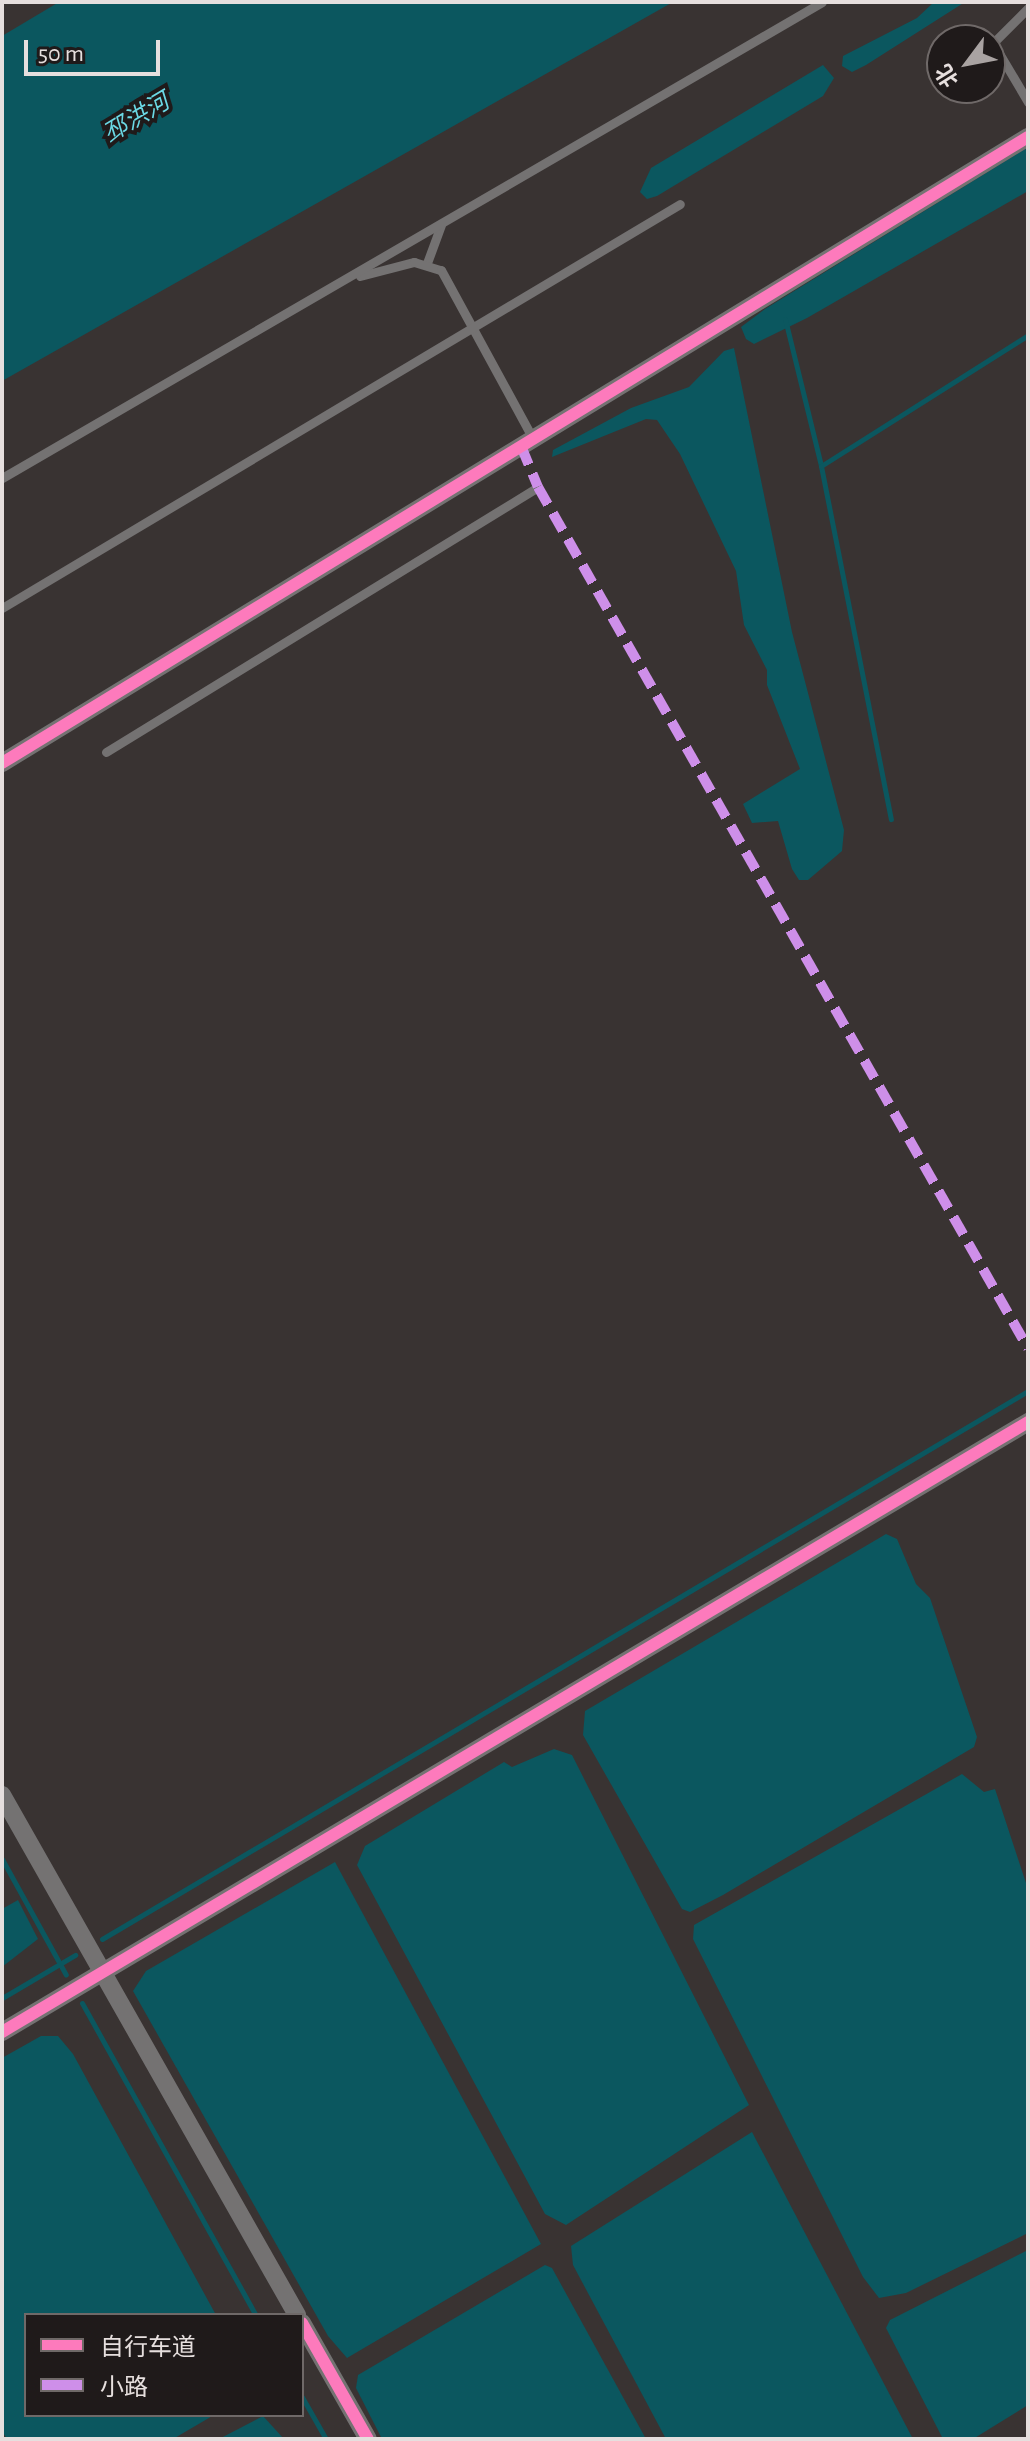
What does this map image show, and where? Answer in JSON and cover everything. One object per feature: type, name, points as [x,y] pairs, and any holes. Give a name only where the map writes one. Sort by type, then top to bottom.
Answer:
[{"type":"street","points":[[2,763],[1028,137]]},
{"type":"street","points":[[2,2032],[1028,1422]]},
{"type":"street","points":[[2,1795],[296,2313]]},
{"type":"street","points":[[304,2327],[368,2439]]},
{"type":"lane","points":[[2,478],[822,2]]},
{"type":"lane","points":[[1028,5],[993,43],[1028,102]]},
{"type":"lane","points":[[2,608],[680,204]]},
{"type":"lane","points":[[427,263],[442,224]]},
{"type":"lane","points":[[427,263],[453,287],[533,439]]},
{"type":"lane","points":[[349,279],[427,263]]},
{"type":"lane","points":[[106,752],[538,487]]},
{"type":"water","name":"邳洪河","points":[[59,2],[673,2],[2,381],[2,36]]},
{"type":"water","points":[[934,2],[965,2],[866,65],[852,72],[842,66],[843,56],[917,18]]},
{"type":"water","points":[[823,65],[834,78],[823,96],[657,196],[647,199],[640,192],[651,168]]},
{"type":"water","points":[[1028,147],[1028,191],[807,318],[754,344],[746,339],[741,327],[765,309]]},
{"type":"water","points":[[734,348],[792,632],[844,830],[842,851],[808,880],[799,880],[792,869],[778,821],[752,823],[743,804],[800,769],[767,685],[767,670],[744,625],[736,571],[680,454],[657,420],[646,419],[552,457],[553,450],[631,408],[689,387],[724,351]]},
{"type":"water","points":[[886,1534],[897,1539],[916,1584],[930,1598],[977,1737],[974,1747],[723,1895],[690,1912],[682,1909],[583,1735],[585,1711]]},
{"type":"water","points":[[554,1749],[572,1755],[749,2105],[566,2225],[545,2214],[357,1865],[365,1846],[504,1762],[512,1767]]},
{"type":"water","points":[[962,1774],[984,1792],[995,1789],[1028,1889],[1028,2233],[906,2293],[879,2298],[863,2277],[693,1939],[694,1925]]},
{"type":"water","points":[[335,1862],[541,2244],[347,2358],[328,2336],[133,1991],[146,1971]]},
{"type":"water","points":[[18,1900],[38,1939],[2,1967],[2,1909]]},
{"type":"water","points":[[41,2036],[58,2036],[73,2054],[215,2313],[24,2313],[24,2417],[211,2417],[173,2439],[7,2439],[2,2431],[2,2058]]},
{"type":"water","points":[[752,2132],[913,2439],[666,2439],[573,2265],[571,2246]]},
{"type":"water","points":[[1028,2250],[1028,2405],[973,2439],[943,2439],[886,2328],[890,2320]]},
{"type":"water","points":[[545,2265],[552,2268],[646,2439],[382,2439],[356,2388],[358,2375]]},
{"type":"water","points":[[264,2417],[284,2439],[219,2439]]},
{"type":"waterway","points":[[785,319],[821,466],[891,819]]},
{"type":"waterway","points":[[821,466],[1028,335]]},
{"type":"waterway","points":[[102,1939],[1028,1391]]},
{"type":"waterway","points":[[2,1859],[66,1975]]},
{"type":"waterway","points":[[2,1998],[75,1955]]},
{"type":"waterway","points":[[82,2003],[255,2313]]},
{"type":"waterway","points":[[304,2400],[326,2439]]},
{"type":"marked path","points":[[521,446],[538,487],[1028,1348]]},
{"type":"cycle path","points":[[2,763],[1028,137]]},
{"type":"cycle path","points":[[2,2032],[1028,1422]]},
{"type":"cycle path","points":[[304,2327],[368,2439]]}]
